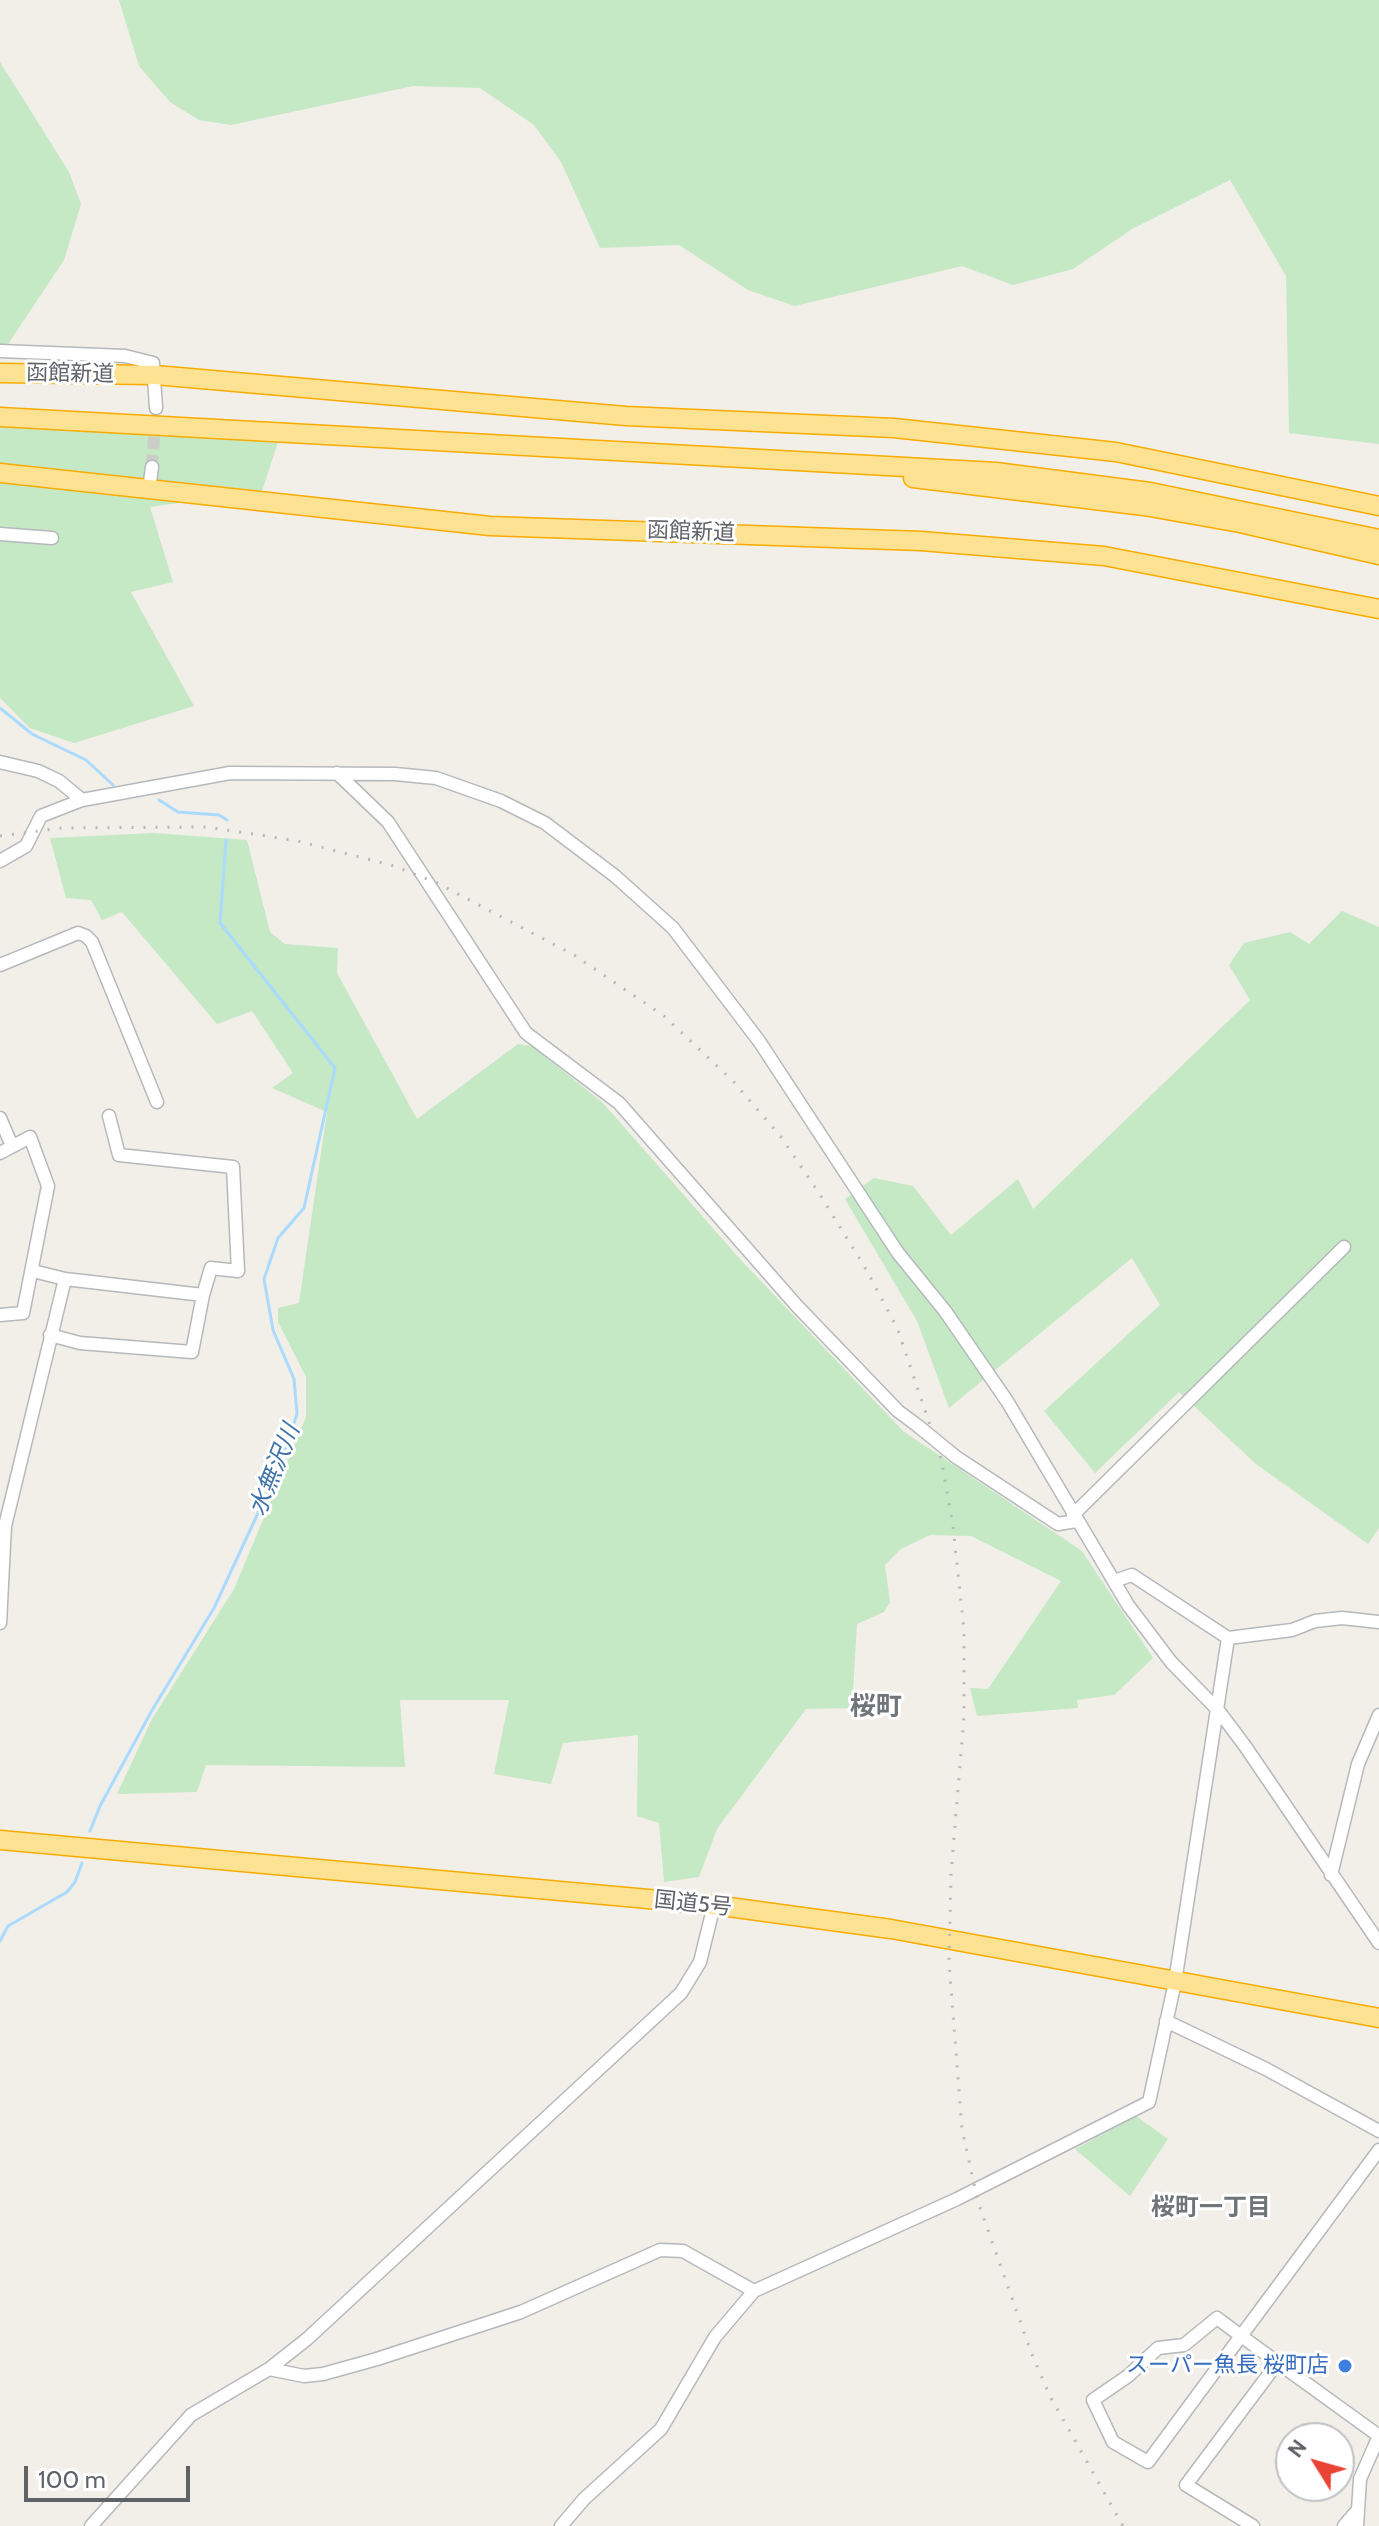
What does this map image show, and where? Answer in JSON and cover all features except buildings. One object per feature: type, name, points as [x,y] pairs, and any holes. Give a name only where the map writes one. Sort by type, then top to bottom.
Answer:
[{"type":"highway","name":"函館新道","points":[[0,373],[155,375],[626,416],[910,429],[1116,452],[1379,506]]},
{"type":"highway","name":"函館新道","points":[[0,417],[996,472],[1150,492],[1379,539]]},
{"type":"highway","name":"函館新道","points":[[416,441],[910,477],[1049,492],[1240,523],[1379,555]]},
{"type":"highway","name":"函館新道","points":[[0,473],[490,526],[921,541],[1104,556],[1379,609]]},
{"type":"highway","name":"国道5号","points":[[0,1840],[714,1905],[891,1929],[1379,2018]]},
{"type":"street","points":[[0,351],[125,356],[153,363],[156,408]]},
{"type":"street","points":[[149,490],[152,467]]},
{"type":"street","points":[[0,534],[52,538]]},
{"type":"street","points":[[0,762],[38,771],[59,781],[82,800]]},
{"type":"street","points":[[0,861],[26,846],[41,816],[82,800],[230,773],[337,773],[436,778],[501,801],[545,823],[615,876],[673,928],[759,1041],[898,1253],[945,1311],[1007,1401],[1114,1581],[1171,1662],[1218,1710],[1378,1938]]},
{"type":"street","points":[[337,773],[388,822],[526,1033],[619,1103],[797,1306],[898,1411],[956,1457],[1058,1524],[1075,1518],[1344,1247]]},
{"type":"street","points":[[0,965],[78,933],[86,936],[92,942],[157,1102]]},
{"type":"street","points":[[50,1335],[80,1343],[192,1352],[211,1268],[238,1271],[233,1167],[119,1155],[109,1116]]},
{"type":"street","points":[[0,1118],[6,1150],[30,1137],[48,1186],[23,1313],[0,1315]]},
{"type":"street","points":[[33,1271],[65,1279],[203,1295]]},
{"type":"street","points":[[0,1623],[5,1526],[65,1279]]},
{"type":"street","points":[[1114,1581],[1132,1575],[1228,1638],[1292,1630],[1315,1621],[1342,1618],[1379,1622]]},
{"type":"street","points":[[561,2526],[584,2499],[661,2429],[715,2337],[754,2291],[944,2206],[1149,2102],[1175,1982],[1228,1638]]},
{"type":"street","points":[[1331,1875],[1358,1764],[1379,1715]]},
{"type":"street","points":[[91,2526],[191,2415],[239,2383],[269,2369],[317,2330],[681,1993],[700,1962],[714,1905]]},
{"type":"street","points":[[1166,2021],[1266,2069],[1379,2131]]},
{"type":"street","points":[[1357,2526],[1360,2479],[1379,2436],[1241,2336],[1217,2318],[1184,2345],[1158,2348],[1128,2376],[1093,2400],[1113,2442],[1148,2462],[1241,2336],[1379,2150]]},
{"type":"street","points":[[269,2369],[304,2376],[377,2359],[521,2312],[660,2250],[683,2251],[754,2291]]},
{"type":"street","points":[[1253,2526],[1186,2485],[1278,2362]]},
{"type":"street","points":[[1344,2526],[1356,2512]]},
{"type":"green space","points":[[119,0],[1379,0],[1379,444],[1289,433],[1286,276],[1230,180],[1132,229],[1073,269],[1013,285],[962,266],[795,306],[748,290],[679,245],[600,248],[561,162],[534,125],[480,88],[413,86],[231,125],[199,120],[170,102],[139,66]]},
{"type":"green space","points":[[0,62],[69,172],[81,204],[64,260],[0,356]]},
{"type":"green space","points":[[0,422],[282,430],[262,491],[150,507],[173,582],[131,592],[194,706],[74,743],[30,728],[0,698]]},
{"type":"green space","points":[[154,833],[247,840],[270,932],[285,944],[338,948],[337,973],[417,1119],[518,1044],[532,1046],[603,1103],[739,1258],[903,1431],[1082,1551],[1153,1658],[1114,1695],[1077,1700],[1078,1708],[977,1716],[970,1688],[988,1689],[1061,1581],[971,1536],[930,1535],[901,1549],[885,1565],[890,1602],[884,1612],[857,1624],[852,1708],[806,1709],[717,1829],[699,1877],[664,1882],[659,1823],[637,1816],[638,1735],[563,1743],[551,1784],[494,1774],[509,1700],[400,1700],[405,1767],[206,1765],[197,1792],[117,1794],[152,1719],[234,1589],[306,1417],[306,1377],[278,1322],[278,1308],[299,1303],[327,1112],[272,1088],[293,1073],[252,1011],[217,1024],[122,912],[102,920],[91,900],[66,898],[50,838]]},
{"type":"green space","points":[[1342,911],[1379,927],[1379,1528],[1368,1544],[1256,1464],[1179,1392],[1095,1473],[1044,1411],[1160,1305],[1132,1258],[949,1408],[917,1321],[845,1199],[874,1178],[913,1186],[951,1235],[1018,1179],[1033,1209],[1250,1000],[1229,965],[1244,943],[1290,932],[1309,944]]},
{"type":"green space","points":[[1136,2116],[1168,2139],[1130,2196],[1075,2149]]},
{"type":"waterway","name":"水無沢川","points":[[0,708],[32,734],[86,760],[113,785]]},
{"type":"waterway","name":"水無沢川","points":[[159,800],[178,812],[219,815],[227,820]]},
{"type":"waterway","name":"水無沢川","points":[[90,1831],[100,1806],[151,1712],[214,1608],[278,1470],[297,1414],[294,1379],[273,1330],[264,1279],[278,1238],[304,1208],[335,1068],[220,923],[226,840]]},
{"type":"waterway","name":"水無沢川","points":[[0,1941],[8,1926],[67,1892],[75,1882],[82,1863]]},
{"type":"tunnel","points":[[152,467],[156,408]]},
{"type":"railway","points":[[0,836],[62,828],[207,827],[298,841],[394,866],[437,883],[574,955],[664,1016],[733,1081],[781,1137],[819,1193],[867,1271],[898,1330],[941,1458],[953,1526],[964,1630],[964,1717],[951,1874],[949,1962],[962,2129],[978,2202],[1031,2352],[1050,2396],[1123,2526]]},
{"type":"place","name":"スーパー魚長 桜町店","points":[[1345,2366]]},
{"type":"district","name":"桜町","points":[[876,1707]]},
{"type":"district","name":"桜町一丁目","points":[[1211,2208]]}]
